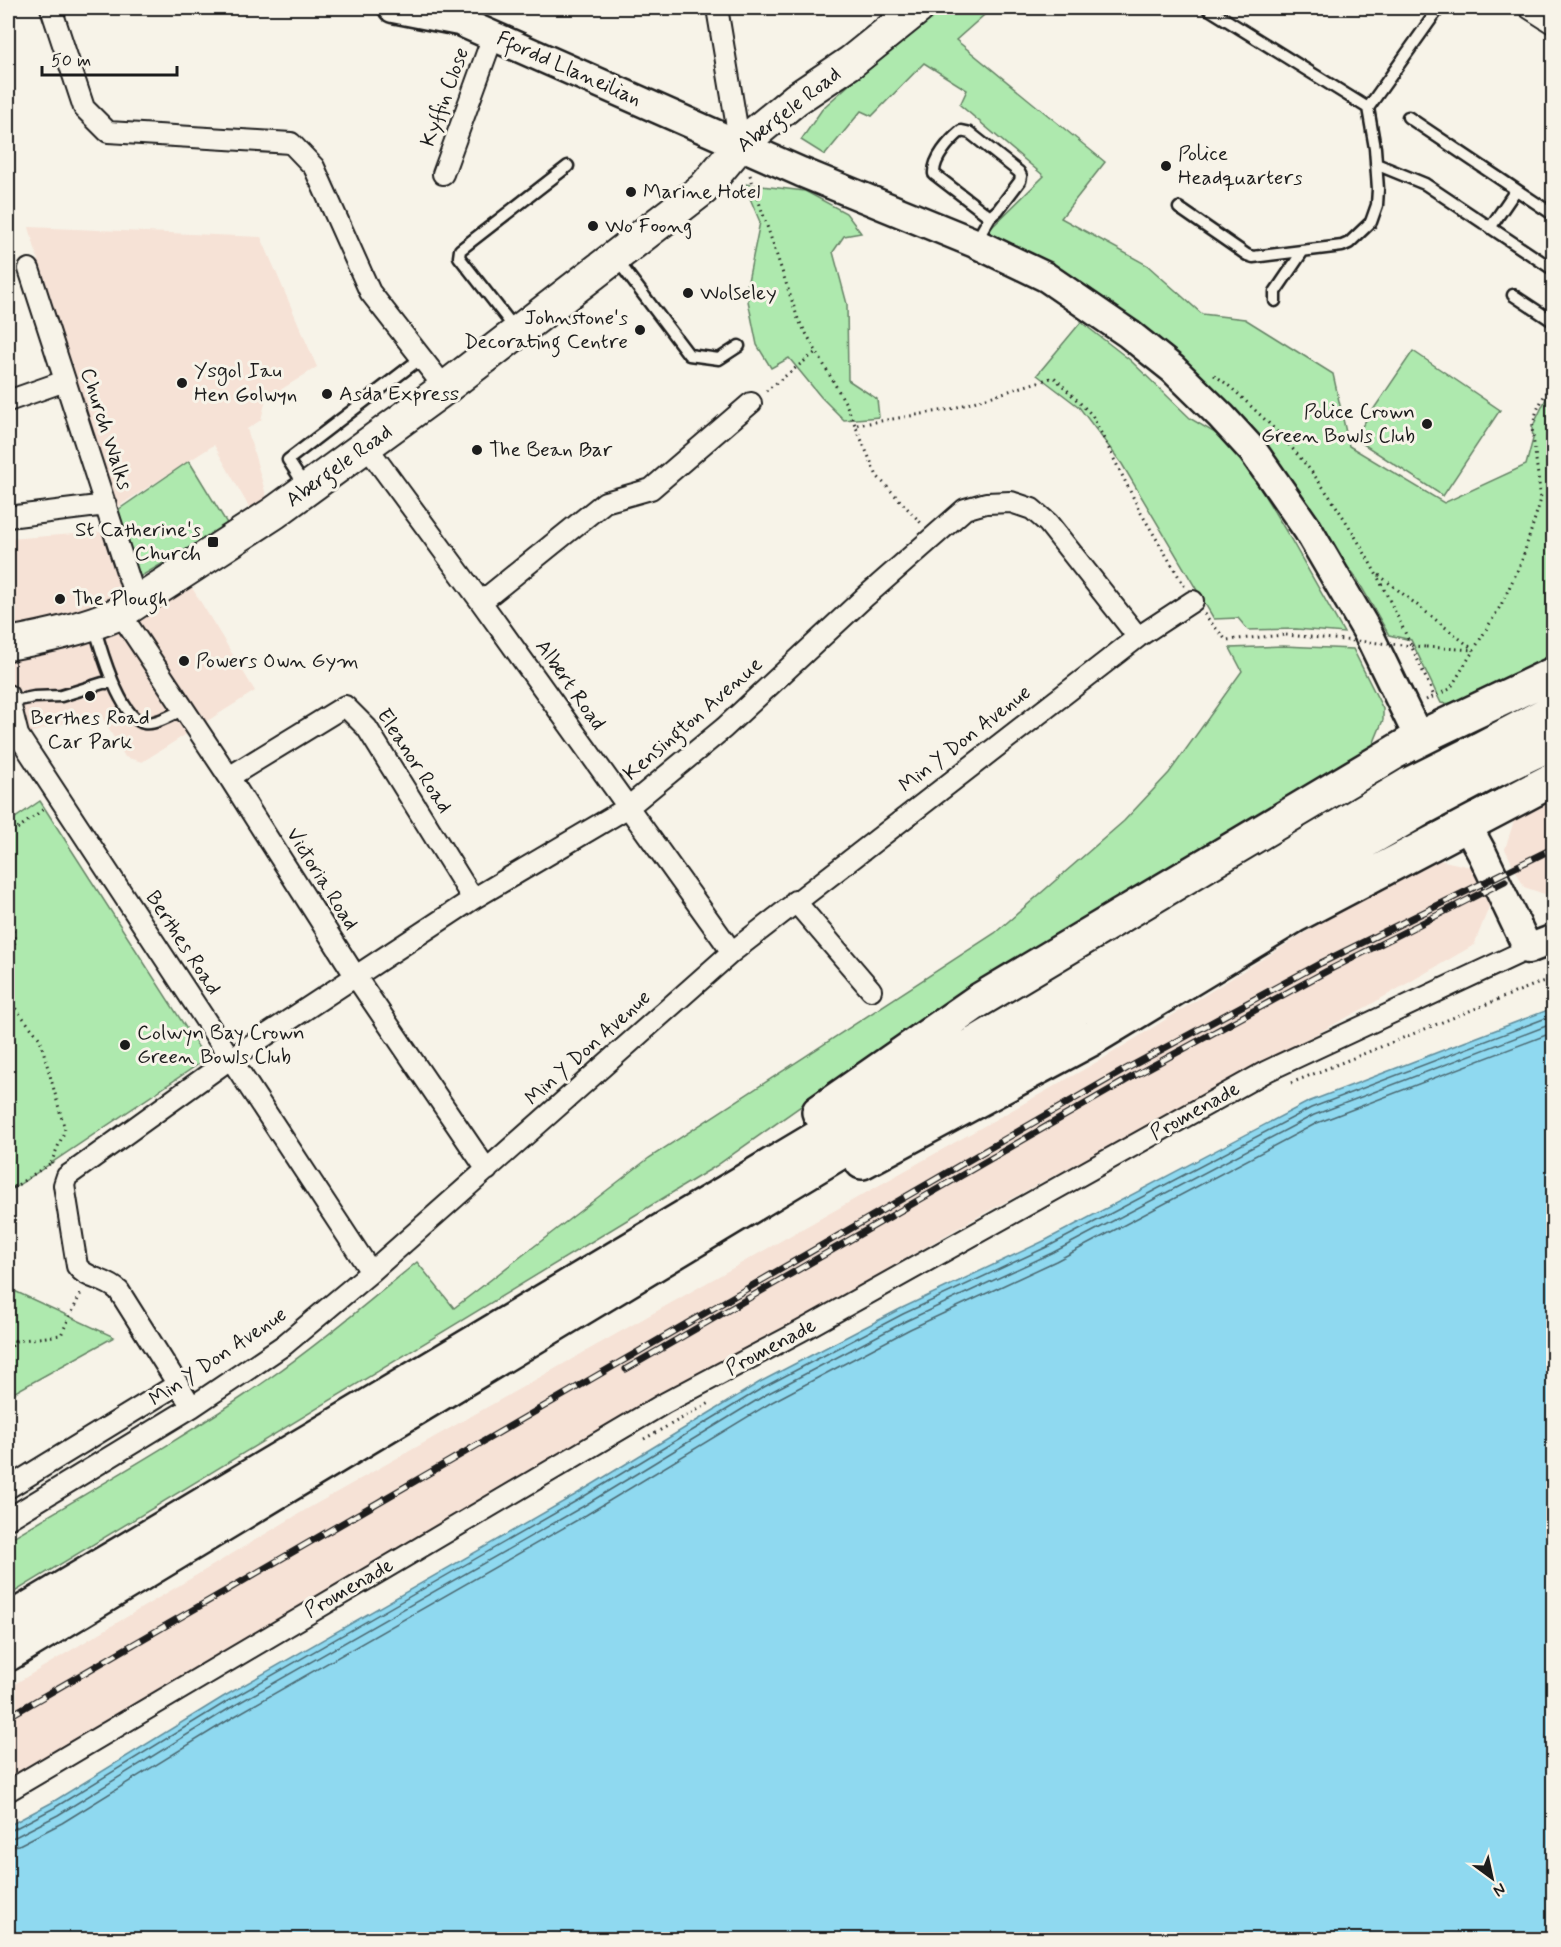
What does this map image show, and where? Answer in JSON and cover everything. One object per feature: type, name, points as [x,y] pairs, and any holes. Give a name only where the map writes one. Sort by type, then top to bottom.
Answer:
[{"type":"highway","points":[[8,1654],[588,1289],[978,1001],[1419,738],[1554,674]]},
{"type":"highway","points":[[8,1621],[588,1289],[1415,797],[1485,761],[1554,710]]},
{"type":"highway","points":[[1485,761],[1554,742]]},
{"type":"highway","points":[[588,1289],[963,1109],[1093,1038],[1294,916],[1554,779]]},
{"type":"main road","name":"Abergele Road","points":[[8,644],[57,635],[117,613],[307,489],[445,388],[703,189],[740,145],[796,99],[851,62],[918,8]]},
{"type":"street","points":[[51,8],[84,108],[108,132],[291,143],[314,166],[370,292],[445,388]]},
{"type":"street","name":"Ffordd Llaneilian","points":[[393,8],[462,14],[493,36],[740,145],[975,243],[1046,277],[1129,334],[1173,369],[1245,442],[1278,485],[1308,530],[1367,632],[1419,738],[1467,824],[1541,944]]},
{"type":"street","points":[[717,8],[740,145]]},
{"type":"street","points":[[1529,8],[1554,24]]},
{"type":"street","name":"Kyffin Close","points":[[443,174],[493,36]]},
{"type":"street","name":"Church Walks","points":[[28,269],[106,505],[117,613]]},
{"type":"street","points":[[8,401],[65,381]]},
{"type":"street","points":[[481,602],[605,502],[651,489],[751,403]]},
{"type":"street","name":"Albert Road","points":[[367,447],[732,952]]},
{"type":"street","name":"Kensington Avenue","points":[[89,1276],[81,1272],[77,1266],[64,1185],[67,1176],[230,1059],[473,899],[627,808],[724,728],[932,536],[965,509],[986,503],[1011,502],[1032,509],[1048,523],[1138,637]]},
{"type":"street","points":[[8,517],[106,505]]},
{"type":"street","name":"Min Y Don Avenue","points":[[8,1519],[192,1407],[284,1345],[371,1272],[732,952],[1138,637],[1193,601]]},
{"type":"street","name":"Victoria Road","points":[[117,613],[184,709],[356,977],[487,1170]]},
{"type":"street","name":"Berthes Road","points":[[8,698],[13,737],[59,798],[371,1272]]},
{"type":"street","name":"Eleanor Road","points":[[229,777],[345,706],[367,728],[473,899]]},
{"type":"street","points":[[795,901],[871,990]]},
{"type":"street","name":"Promenade","points":[[8,1791],[665,1403],[812,1325],[1267,1071],[1541,944]]},
{"type":"street","points":[[89,1276],[107,1282],[119,1291],[192,1407]]},
{"type":"street","points":[[8,1488],[178,1384]]},
{"type":"lane","points":[[1207,8],[1368,108]]},
{"type":"lane","points":[[1179,208],[1246,255],[1253,257],[1342,246],[1349,243],[1371,222],[1377,205],[1375,148],[1368,108],[1439,8]]},
{"type":"lane","points":[[1408,117],[1554,215]]},
{"type":"lane","points":[[975,243],[990,217],[1020,181],[1021,176],[970,133],[961,131],[953,138],[934,166],[934,174],[990,217]]},
{"type":"lane","points":[[1376,164],[1425,184],[1554,270]]},
{"type":"lane","points":[[518,332],[458,254],[460,250],[568,166]]},
{"type":"lane","points":[[1490,228],[1516,190]]},
{"type":"lane","points":[[1275,302],[1275,292],[1303,251]]},
{"type":"lane","points":[[615,257],[690,356],[719,359],[739,346]]},
{"type":"lane","points":[[1513,295],[1554,322]]},
{"type":"lane","points":[[307,489],[288,460],[421,358]]},
{"type":"lane","points":[[117,613],[101,652],[113,683],[129,712],[142,723],[152,723],[184,709]]},
{"type":"lane","points":[[8,698],[61,696],[104,683],[113,683]]},
{"type":"path","points":[[740,145],[798,319],[856,425],[877,476],[932,536]]},
{"type":"path","points":[[751,403],[816,352]]},
{"type":"path","points":[[1450,689],[1501,605],[1521,563],[1541,499],[1532,428],[1537,410],[1554,376]]},
{"type":"path","points":[[856,425],[951,409],[1054,377],[1092,415],[1141,513],[1193,601],[1226,640],[1286,635],[1474,650]]},
{"type":"path","points":[[1376,573],[1474,650]]},
{"type":"path","points":[[8,836],[59,798]]},
{"type":"path","points":[[8,901],[15,942],[8,959]]},
{"type":"path","points":[[1285,1085],[1554,977]]},
{"type":"path","points":[[8,999],[40,1039],[65,1130],[51,1163],[8,1191]]},
{"type":"path","points":[[8,1338],[16,1341],[61,1335],[89,1276]]},
{"type":"path","points":[[8,1351],[16,1341]]},
{"type":"path","points":[[635,1443],[719,1397]]},
{"type":"shaded area","name":"Ysgol Iau Hen Golwyn","points":[[29,227],[261,237],[317,367],[266,399],[261,420],[247,429],[267,498],[250,509],[214,445],[108,513]]},
{"type":"shaded area","points":[[114,531],[138,603],[183,573],[255,691],[142,762],[125,757],[100,714],[8,739],[8,539]]},
{"type":"shaded area","points":[[1553,792],[1553,897],[1524,887],[1505,849],[1518,808]]},
{"type":"shaded area","points":[[1426,857],[1475,868],[1491,902],[1474,945],[1368,1006],[972,1220],[8,1781],[8,1688],[307,1509],[1104,1058]]},
{"type":"green space","points":[[935,8],[992,8],[956,40],[1105,162],[1061,218],[1147,265],[1202,314],[1245,319],[1333,374],[1349,446],[1444,503],[1526,465],[1533,439],[1532,428],[1553,384],[1553,663],[1482,696],[1466,701],[1441,703],[1411,640],[1389,635],[1357,579],[1289,495],[1060,273],[987,232],[1044,176],[960,105],[967,90],[924,63],[872,116],[861,111],[825,155],[801,140],[823,108]]},
{"type":"green space","points":[[744,184],[805,191],[846,213],[861,233],[844,236],[833,252],[847,304],[848,380],[877,399],[879,417],[844,420],[821,397],[789,358],[771,368],[757,345],[746,291],[760,222]]},
{"type":"green space","points":[[1081,322],[1130,360],[1191,419],[1227,440],[1246,465],[1344,633],[1296,629],[1248,630],[1238,618],[1214,619],[1122,464],[1079,407],[1037,375]]},
{"type":"green space","name":"Police Crown Green Bowls Club","points":[[1413,351],[1500,410],[1443,496],[1354,438]]},
{"type":"green space","points":[[189,461],[228,525],[138,578],[112,514]]},
{"type":"green space","points":[[1283,646],[1353,649],[1383,709],[1383,720],[1372,747],[1224,838],[1096,911],[889,1044],[716,1166],[8,1596],[8,1540],[204,1422],[267,1380],[417,1262],[454,1308],[649,1158],[995,933],[1124,821],[1169,773],[1242,671],[1230,648]]},
{"type":"green space","points":[[40,801],[206,1059],[8,1192],[8,823]]},
{"type":"green space","points":[[8,1288],[114,1337],[8,1396]]},
{"type":"water","points":[[1553,1008],[1553,1939],[8,1939],[8,1826],[51,1803],[223,1697],[575,1495],[760,1382],[900,1309],[1046,1240],[1308,1102]]},
{"type":"railway","points":[[8,1717],[1126,1069],[1321,963],[1554,848]]},
{"type":"railway","points":[[626,1369],[1132,1077],[1327,971],[1505,881]]},
{"type":"place","name":"Police Headquarters","points":[[1166,166]]},
{"type":"place","name":"Marine Hotel","points":[[631,192]]},
{"type":"place","name":"Wo Foong","points":[[593,226]]},
{"type":"place","name":"Wolseley","points":[[688,293]]},
{"type":"place","name":"Johnstone's Decorating Centre","points":[[640,330]]},
{"type":"place","name":"Ysgol Iau Hen Golwyn","points":[[182,383]]},
{"type":"place","name":"Asda Express","points":[[327,394]]},
{"type":"place","name":"Police Crown Green Bowls Club","points":[[1427,424]]},
{"type":"place","name":"The Bean Bar","points":[[477,450]]},
{"type":"place","name":"St Catherine's Church","points":[[213,542]]},
{"type":"place","name":"The Plough","points":[[60,599]]},
{"type":"place","name":"Powers Own Gym","points":[[184,661]]},
{"type":"place","name":"Berthes Road Car Park","points":[[90,696]]},
{"type":"place","name":"Colwyn Bay Crown Green Bowls Club","points":[[125,1045]]}]
